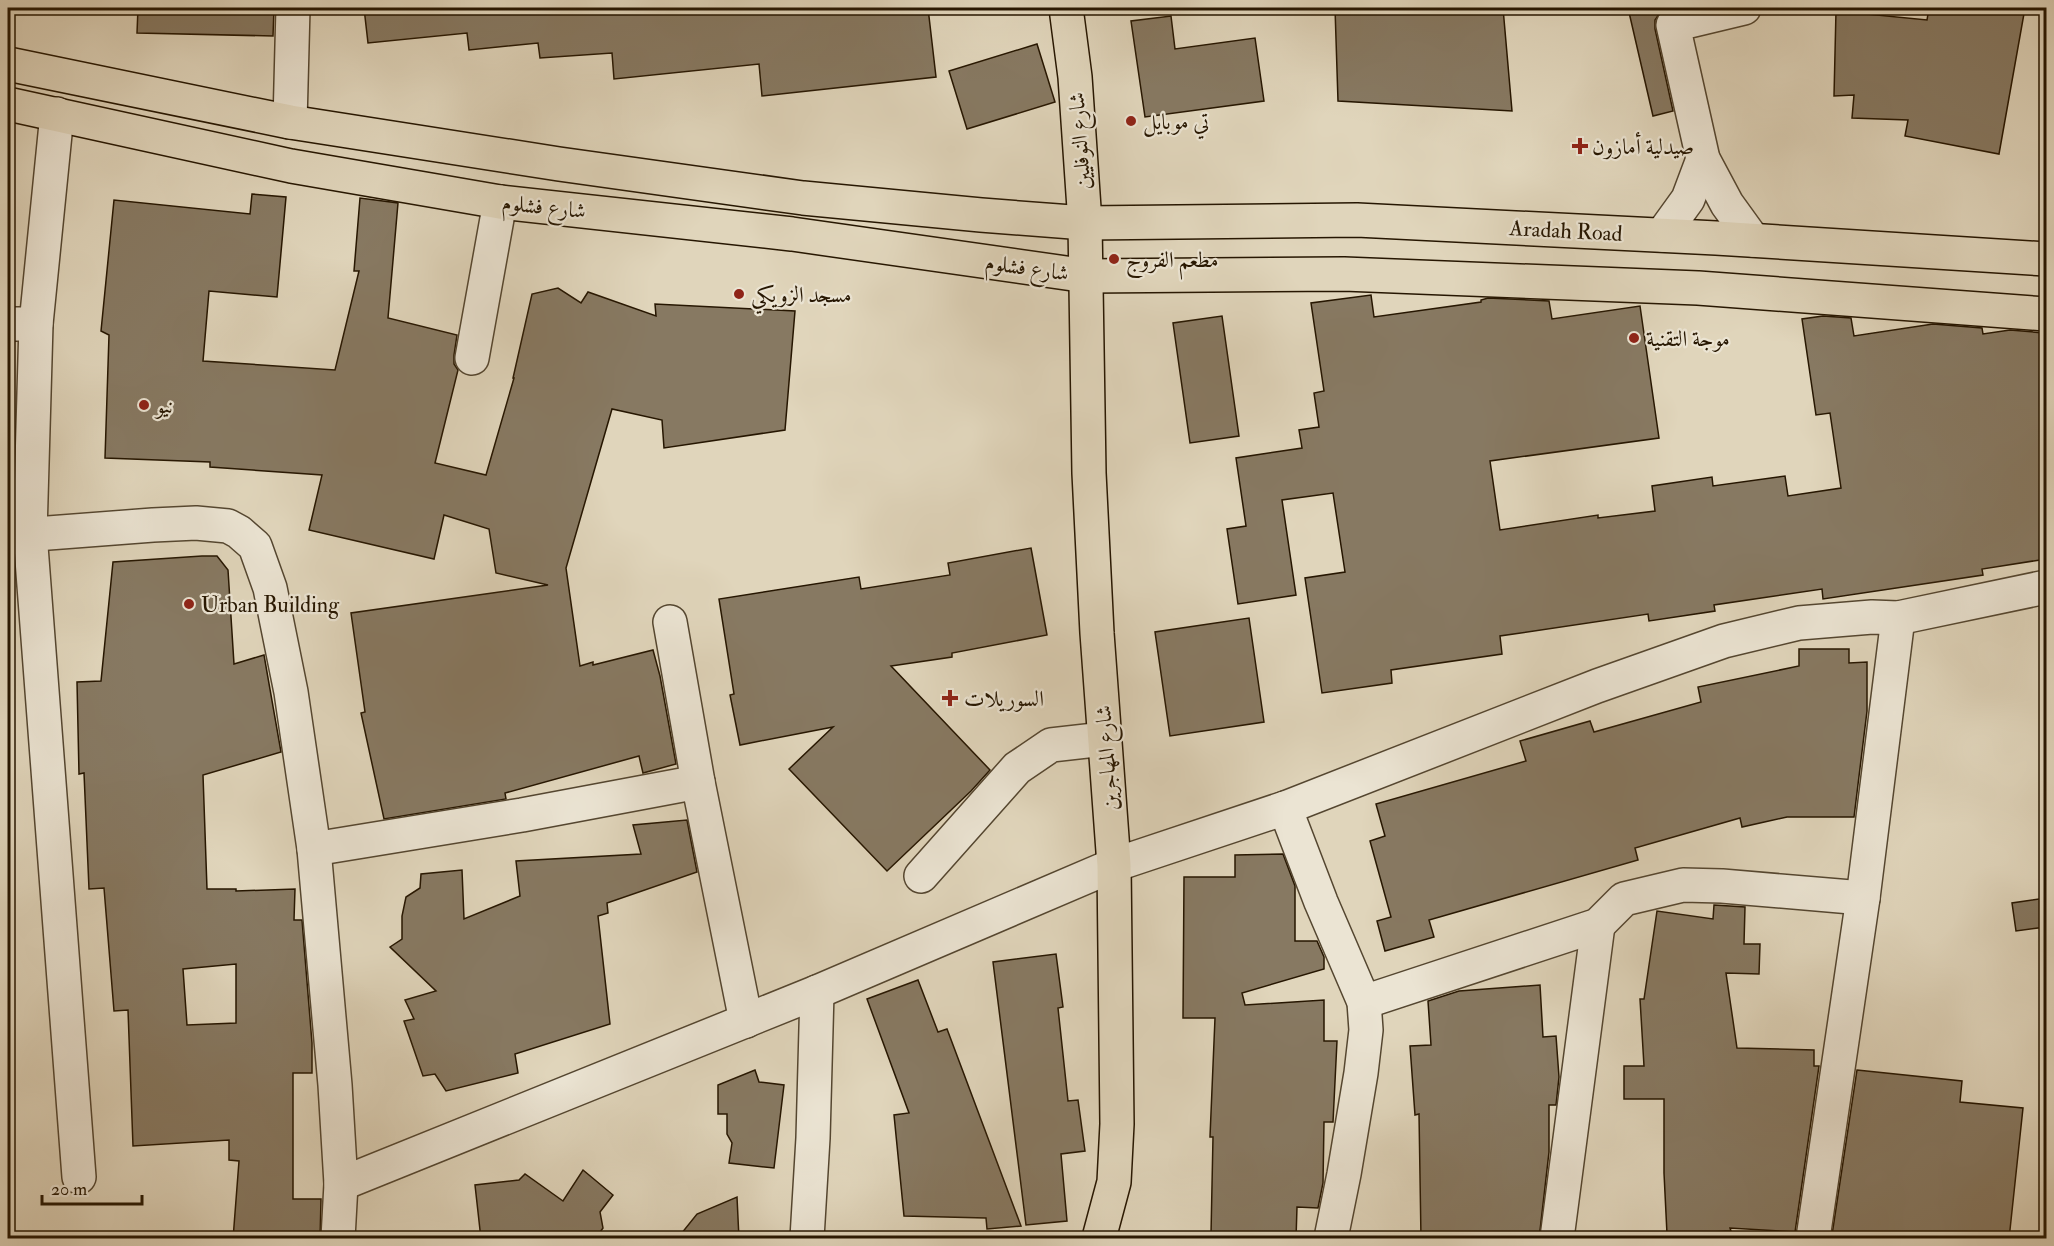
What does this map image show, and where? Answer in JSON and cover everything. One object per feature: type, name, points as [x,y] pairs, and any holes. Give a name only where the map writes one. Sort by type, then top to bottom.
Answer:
[{"type":"main road","name":"شارع النوفليين","points":[[1066,8],[1075,77],[1087,276]]},
{"type":"main road","name":"شارع فشلوم","points":[[8,64],[290,122],[559,164],[802,198],[1085,223]]},
{"type":"main road","name":"شارع فشلوم","points":[[8,104],[291,166],[500,202],[792,234],[1087,276]]},
{"type":"main road","points":[[792,234],[802,198]]},
{"type":"main road","name":"Aradah Road","points":[[1085,223],[1357,220],[1753,240],[2046,259]]},
{"type":"main road","points":[[1087,276],[1344,274],[1698,288],[2046,314]]},
{"type":"main road","name":"شارع المهاجرين","points":[[1087,276],[1089,473],[1104,739],[1114,865],[1117,1125],[1114,1182],[1099,1239]]},
{"type":"street","points":[[290,122],[293,8]]},
{"type":"street","points":[[1744,8],[1671,16],[1703,159],[1727,204],[1753,240]]},
{"type":"street","points":[[57,114],[22,324],[19,535],[79,1177]]},
{"type":"street","points":[[1662,235],[1688,199],[1703,159]]},
{"type":"street","points":[[472,358],[500,202]]},
{"type":"street","points":[[19,535],[196,523],[228,526],[255,546],[270,588],[291,692],[314,849],[330,1022],[341,1184],[338,1239]]},
{"type":"street","points":[[341,1184],[817,992],[1114,865],[1285,808],[1597,686],[1724,641],[1799,623],[1872,617],[1898,618],[2046,587]]},
{"type":"street","points":[[1813,1239],[1863,898],[1898,618]]},
{"type":"street","points":[[670,622],[698,782],[746,1021]]},
{"type":"street","points":[[921,876],[1017,768],[1051,745],[1104,739]]},
{"type":"street","points":[[314,849],[522,815],[698,782]]},
{"type":"street","points":[[1285,808],[1321,902],[1364,1002],[1366,1030],[1361,1073],[1331,1239]]},
{"type":"street","points":[[1364,1002],[1598,925],[1624,899],[1683,885],[1722,886],[1863,898]]},
{"type":"street","points":[[1557,1239],[1598,925]]},
{"type":"street","points":[[807,1239],[813,1138],[817,992]]},
{"type":"building","points":[[138,8],[274,8],[273,36],[137,33]]},
{"type":"building","points":[[364,8],[928,8],[936,77],[762,96],[759,64],[614,79],[612,53],[540,58],[538,43],[469,50],[467,33],[368,43]]},
{"type":"building","points":[[1335,8],[1503,8],[1512,111],[1338,101]]},
{"type":"building","points":[[1628,8],[1661,8],[1662,10],[1655,20],[1655,29],[1673,111],[1653,116]]},
{"type":"building","points":[[1929,8],[2025,8],[1999,154],[1905,136],[1908,120],[1852,118],[1854,95],[1834,96],[1836,11],[1927,20]]},
{"type":"building","points":[[1171,16],[1175,49],[1255,38],[1264,101],[1145,117],[1131,21]]},
{"type":"building","points":[[1037,44],[1055,102],[967,129],[949,71]]},
{"type":"building","points":[[252,194],[286,197],[277,297],[209,291],[203,361],[335,370],[359,271],[354,271],[360,198],[398,203],[388,318],[457,335],[454,364],[458,370],[435,463],[486,475],[514,378],[532,294],[558,288],[581,303],[588,292],[656,316],[655,304],[795,311],[785,430],[664,448],[662,420],[612,409],[566,568],[580,666],[593,662],[593,665],[653,650],[676,764],[643,773],[639,756],[505,793],[506,799],[384,819],[361,713],[365,712],[351,613],[548,585],[496,573],[489,529],[444,515],[434,559],[309,530],[322,475],[210,467],[210,462],[105,458],[109,335],[101,331],[114,200],[250,214]]},
{"type":"building","points":[[1371,295],[1374,317],[1481,302],[1488,298],[1549,301],[1552,319],[1640,306],[1659,438],[1490,461],[1500,530],[1598,515],[1598,518],[1655,511],[1652,486],[1712,477],[1713,486],[1785,476],[1788,496],[1841,488],[1830,413],[1816,415],[1802,319],[1823,316],[1851,318],[1854,336],[1933,324],[1982,328],[1983,334],[2010,330],[2044,333],[2046,349],[2046,409],[2043,409],[2046,436],[2046,559],[1982,569],[1983,575],[1823,599],[1822,589],[1714,605],[1715,611],[1649,621],[1648,614],[1500,636],[1502,654],[1391,670],[1392,683],[1322,693],[1305,578],[1345,572],[1333,493],[1282,500],[1296,595],[1238,604],[1227,529],[1246,526],[1236,458],[1302,448],[1299,430],[1319,427],[1314,393],[1324,391],[1311,303]]},
{"type":"building","points":[[1222,316],[1239,436],[1190,443],[1173,323]]},
{"type":"building","points":[[1031,548],[1047,635],[952,653],[952,657],[891,666],[990,770],[887,871],[789,769],[833,727],[740,745],[730,695],[734,694],[719,599],[859,577],[861,589],[950,575],[948,563]]},
{"type":"building","points":[[217,556],[228,570],[234,664],[264,655],[281,752],[203,775],[207,889],[236,889],[236,891],[295,889],[294,920],[302,920],[312,1043],[312,1073],[293,1073],[293,1199],[321,1199],[320,1239],[233,1239],[239,1161],[229,1160],[229,1140],[133,1146],[128,1010],[114,1011],[104,888],[89,889],[84,773],[79,774],[77,682],[101,681],[113,562]],"holes":[[[236,964],[236,1023],[187,1025],[183,969]]]},
{"type":"building","points":[[1249,618],[1264,722],[1170,736],[1155,632]]},
{"type":"building","points":[[1799,649],[1849,649],[1849,663],[1867,662],[1867,711],[1854,817],[1787,817],[1742,827],[1740,818],[1635,848],[1638,860],[1429,920],[1434,937],[1385,951],[1377,921],[1391,917],[1370,841],[1385,836],[1376,804],[1526,761],[1520,741],[1590,721],[1594,732],[1701,702],[1698,687],[1799,666]]},
{"type":"building","points":[[687,820],[697,872],[607,903],[608,913],[598,916],[610,1024],[515,1054],[518,1073],[446,1091],[435,1074],[423,1076],[404,1021],[414,1019],[405,1000],[436,991],[390,947],[402,939],[402,916],[406,897],[420,888],[421,874],[462,870],[464,919],[520,896],[516,861],[641,854],[633,825]]},
{"type":"building","points":[[1283,854],[1295,886],[1295,941],[1317,941],[1324,957],[1324,969],[1242,993],[1245,1005],[1324,1000],[1324,1041],[1337,1041],[1333,1122],[1324,1122],[1323,1183],[1318,1208],[1297,1207],[1296,1239],[1238,1239],[1238,1235],[1211,1234],[1213,1137],[1210,1137],[1215,1018],[1183,1018],[1184,877],[1235,877],[1235,855]]},
{"type":"building","points":[[2046,898],[2046,927],[2016,931],[2012,903]]},
{"type":"building","points":[[1714,905],[1745,907],[1744,944],[1760,944],[1759,974],[1726,973],[1737,1048],[1814,1050],[1814,1066],[1819,1066],[1795,1232],[1730,1228],[1731,1231],[1667,1234],[1664,1099],[1624,1099],[1624,1066],[1644,1066],[1640,999],[1644,999],[1657,911],[1713,919]]},
{"type":"building","points":[[1056,954],[1063,1007],[1058,1008],[1068,1101],[1078,1100],[1085,1151],[1061,1154],[1067,1221],[1026,1225],[993,962]]},
{"type":"building","points":[[918,980],[938,1032],[947,1029],[1021,1226],[987,1229],[986,1218],[904,1216],[894,1115],[909,1113],[867,999]]},
{"type":"building","points":[[1540,985],[1543,1037],[1556,1036],[1559,1077],[1556,1105],[1549,1105],[1549,1152],[1539,1239],[1421,1238],[1419,1114],[1415,1115],[1410,1046],[1431,1045],[1428,1001],[1459,991]]},
{"type":"building","points":[[755,1070],[759,1082],[784,1085],[774,1168],[729,1163],[732,1143],[727,1134],[727,1114],[718,1114],[718,1085]]},
{"type":"building","points":[[1857,1070],[1962,1081],[1960,1102],[2023,1108],[2009,1239],[1840,1239],[1840,1235],[1832,1235]]},
{"type":"building","points":[[583,1170],[613,1195],[600,1212],[603,1228],[595,1239],[481,1239],[475,1185],[519,1180],[525,1174],[563,1201]]},
{"type":"building","points":[[737,1197],[739,1239],[677,1239],[697,1214]]},
{"type":"place","name":"تي موبايل","points":[[1131,121]]},
{"type":"place","name":"صيدلية أمازون","points":[[1580,146]]},
{"type":"place","name":"مطعم الفروج","points":[[1114,259]]},
{"type":"place","name":"مسجد الزويكي","points":[[739,294]]},
{"type":"place","name":"موجة التقنية","points":[[1634,338]]},
{"type":"place","name":"نيو","points":[[144,405]]},
{"type":"place","name":"Urban Building","points":[[189,604]]},
{"type":"place","name":"السوريلات","points":[[950,698]]}]
